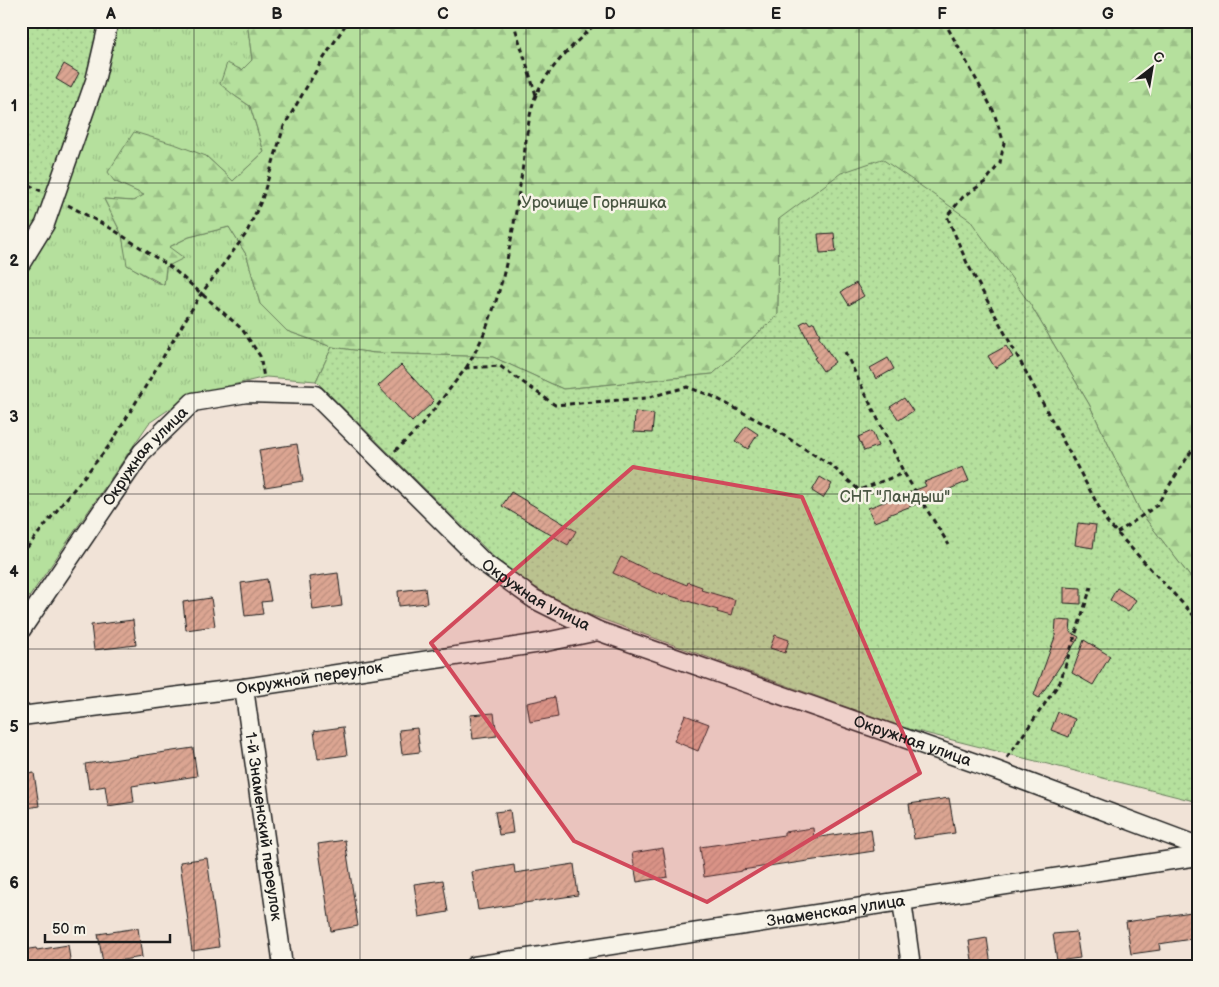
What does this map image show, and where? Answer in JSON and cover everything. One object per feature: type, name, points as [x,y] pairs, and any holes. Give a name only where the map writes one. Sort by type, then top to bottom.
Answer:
[{"type":"street","points":[[21,263],[45,224],[95,81],[108,21]]},
{"type":"street","name":"Окружная улица","points":[[21,630],[142,452],[193,402],[247,392],[315,395],[382,464],[484,563],[534,599],[598,631],[998,771],[1198,846]]},
{"type":"street","name":"Окружной переулок","points":[[21,716],[244,688],[541,643],[598,631]]},
{"type":"street","name":"1-й Знаменский переулок","points":[[244,688],[283,966]]},
{"type":"street","name":"Знаменская улица","points":[[474,966],[1198,856]]},
{"type":"street","points":[[902,901],[912,966]]},
{"type":"path","points":[[21,554],[112,442],[200,294],[246,234],[262,199],[284,126],[320,64],[348,21]]},
{"type":"path","points":[[513,21],[536,95]]},
{"type":"path","points":[[382,464],[421,426],[466,368],[479,347],[506,266],[528,126],[536,95],[547,76],[598,21]]},
{"type":"path","points":[[944,21],[993,110],[1004,143],[1000,164],[985,182],[963,197],[947,216],[967,263],[1107,522],[1198,620]]},
{"type":"path","points":[[21,181],[112,229],[172,268],[242,329],[260,356],[267,393]]},
{"type":"path","points":[[845,352],[904,473],[949,544]]},
{"type":"path","points":[[466,368],[500,366],[555,405],[646,398],[687,387],[712,396],[772,428],[832,466],[859,490],[904,473]]},
{"type":"path","points":[[1117,532],[1156,506],[1198,441]]},
{"type":"path","points":[[998,771],[1060,682],[1091,587]]},
{"type":"highlighted area","points":[[633,467],[802,497],[920,773],[707,902],[574,841],[431,643]]},
{"type":"green space","points":[[21,21],[115,21],[28,263],[21,272]]},
{"type":"green space","points":[[117,21],[247,21],[252,60],[242,70],[235,96],[250,106],[264,152],[233,181],[206,156],[114,181],[145,195],[133,201],[104,199],[122,235],[128,265],[164,285],[169,247],[189,237],[229,227],[247,256],[260,304],[287,331],[332,347],[316,381],[266,377],[190,395],[149,423],[21,609],[21,278],[53,227],[104,85]]},
{"type":"green space","name":"Урочище Горняшка","points":[[247,21],[1198,21],[1198,587],[1141,513],[1089,404],[1030,304],[779,219],[778,315],[713,374],[563,389],[493,357],[374,353],[332,347],[287,331],[260,304],[247,256],[229,227],[189,237],[169,247],[184,258],[166,267],[164,285],[127,265],[122,235],[104,199],[133,201],[144,195],[114,181],[108,172],[134,132],[206,156],[233,181],[264,152],[250,106],[220,84],[227,63],[242,70],[252,60]]},
{"type":"green space","name":"СНТ \"Ландыш\"","points":[[882,159],[970,220],[1030,304],[1089,404],[1141,513],[1198,587],[1198,802],[905,728],[568,607],[507,570],[316,381],[332,347],[375,353],[493,357],[563,389],[713,374],[778,315],[779,219],[841,173]]},
{"type":"building","points":[[64,64],[79,73],[71,88],[56,79]]},
{"type":"building","points":[[834,233],[836,252],[820,253],[818,234]]},
{"type":"building","points":[[856,283],[864,296],[849,305],[841,292]]},
{"type":"building","points":[[807,320],[810,324],[814,322],[820,335],[818,336],[835,362],[823,371],[814,358],[816,357],[800,324]]},
{"type":"building","points":[[1006,346],[1013,357],[995,368],[988,356]]},
{"type":"building","points":[[888,358],[894,369],[876,379],[870,368]]},
{"type":"building","points":[[401,365],[434,401],[412,422],[378,386]]},
{"type":"building","points":[[904,398],[913,411],[899,420],[890,407]]},
{"type":"building","points":[[635,412],[654,414],[652,433],[634,432]]},
{"type":"building","points":[[746,426],[758,434],[748,449],[735,441]]},
{"type":"building","points":[[872,431],[878,446],[864,451],[858,437]]},
{"type":"building","points":[[297,444],[303,481],[265,487],[259,450]]},
{"type":"building","points":[[963,467],[969,481],[874,522],[868,508],[926,486],[924,482]]},
{"type":"building","points":[[820,477],[832,484],[823,498],[812,491]]},
{"type":"building","points":[[511,492],[576,531],[568,545],[502,506]]},
{"type":"building","points":[[1078,523],[1096,525],[1093,548],[1075,545]]},
{"type":"building","points":[[621,557],[654,573],[687,585],[688,582],[702,587],[701,590],[735,600],[731,616],[717,612],[718,610],[664,594],[663,596],[613,573]]},
{"type":"building","points":[[338,573],[342,606],[313,610],[309,577]]},
{"type":"building","points":[[267,579],[271,601],[261,602],[263,614],[245,616],[241,583]]},
{"type":"building","points":[[1064,587],[1081,588],[1081,604],[1064,603]]},
{"type":"building","points":[[425,588],[427,603],[399,606],[398,591]]},
{"type":"building","points":[[1117,588],[1136,600],[1128,612],[1110,600]]},
{"type":"building","points":[[211,598],[215,626],[186,630],[183,602]]},
{"type":"building","points":[[133,620],[136,645],[94,650],[91,625]]},
{"type":"building","points":[[1056,620],[1071,621],[1070,632],[1079,637],[1039,698],[1034,695],[1055,637]]},
{"type":"building","points":[[775,635],[789,640],[785,653],[770,648]]},
{"type":"building","points":[[1084,640],[1110,656],[1093,685],[1072,673]]},
{"type":"building","points":[[555,697],[558,717],[530,722],[527,703]]},
{"type":"building","points":[[1058,712],[1075,719],[1069,737],[1051,730]]},
{"type":"building","points":[[494,713],[497,736],[473,739],[470,715]]},
{"type":"building","points":[[685,715],[709,724],[698,751],[674,741]]},
{"type":"building","points":[[343,727],[347,755],[318,759],[314,731]]},
{"type":"building","points":[[417,728],[420,752],[402,754],[399,730]]},
{"type":"building","points":[[193,748],[197,776],[132,786],[134,802],[108,806],[105,786],[89,789],[85,764]]},
{"type":"building","points":[[34,773],[39,806],[21,809],[21,775]]},
{"type":"building","points":[[949,798],[955,833],[914,839],[909,804]]},
{"type":"building","points":[[510,810],[513,833],[499,835],[495,812]]},
{"type":"building","points":[[813,828],[814,838],[871,829],[874,851],[704,877],[700,847],[784,835],[784,832]]},
{"type":"building","points":[[345,840],[358,926],[331,931],[318,844]]},
{"type":"building","points":[[663,848],[668,877],[637,882],[632,853]]},
{"type":"building","points":[[207,858],[219,947],[192,951],[180,862]]},
{"type":"building","points":[[574,864],[578,895],[478,910],[472,872],[514,865],[515,873]]},
{"type":"building","points":[[443,880],[448,912],[419,917],[414,884]]},
{"type":"building","points":[[1198,911],[1198,938],[1159,944],[1160,950],[1131,954],[1126,922]]},
{"type":"building","points":[[138,928],[142,957],[103,963],[98,934]]},
{"type":"building","points":[[1076,932],[1080,958],[1057,961],[1053,934]]},
{"type":"building","points":[[987,938],[991,966],[973,966],[969,941]]},
{"type":"building","points":[[68,945],[71,966],[25,966],[23,950],[36,948],[37,950]]}]
